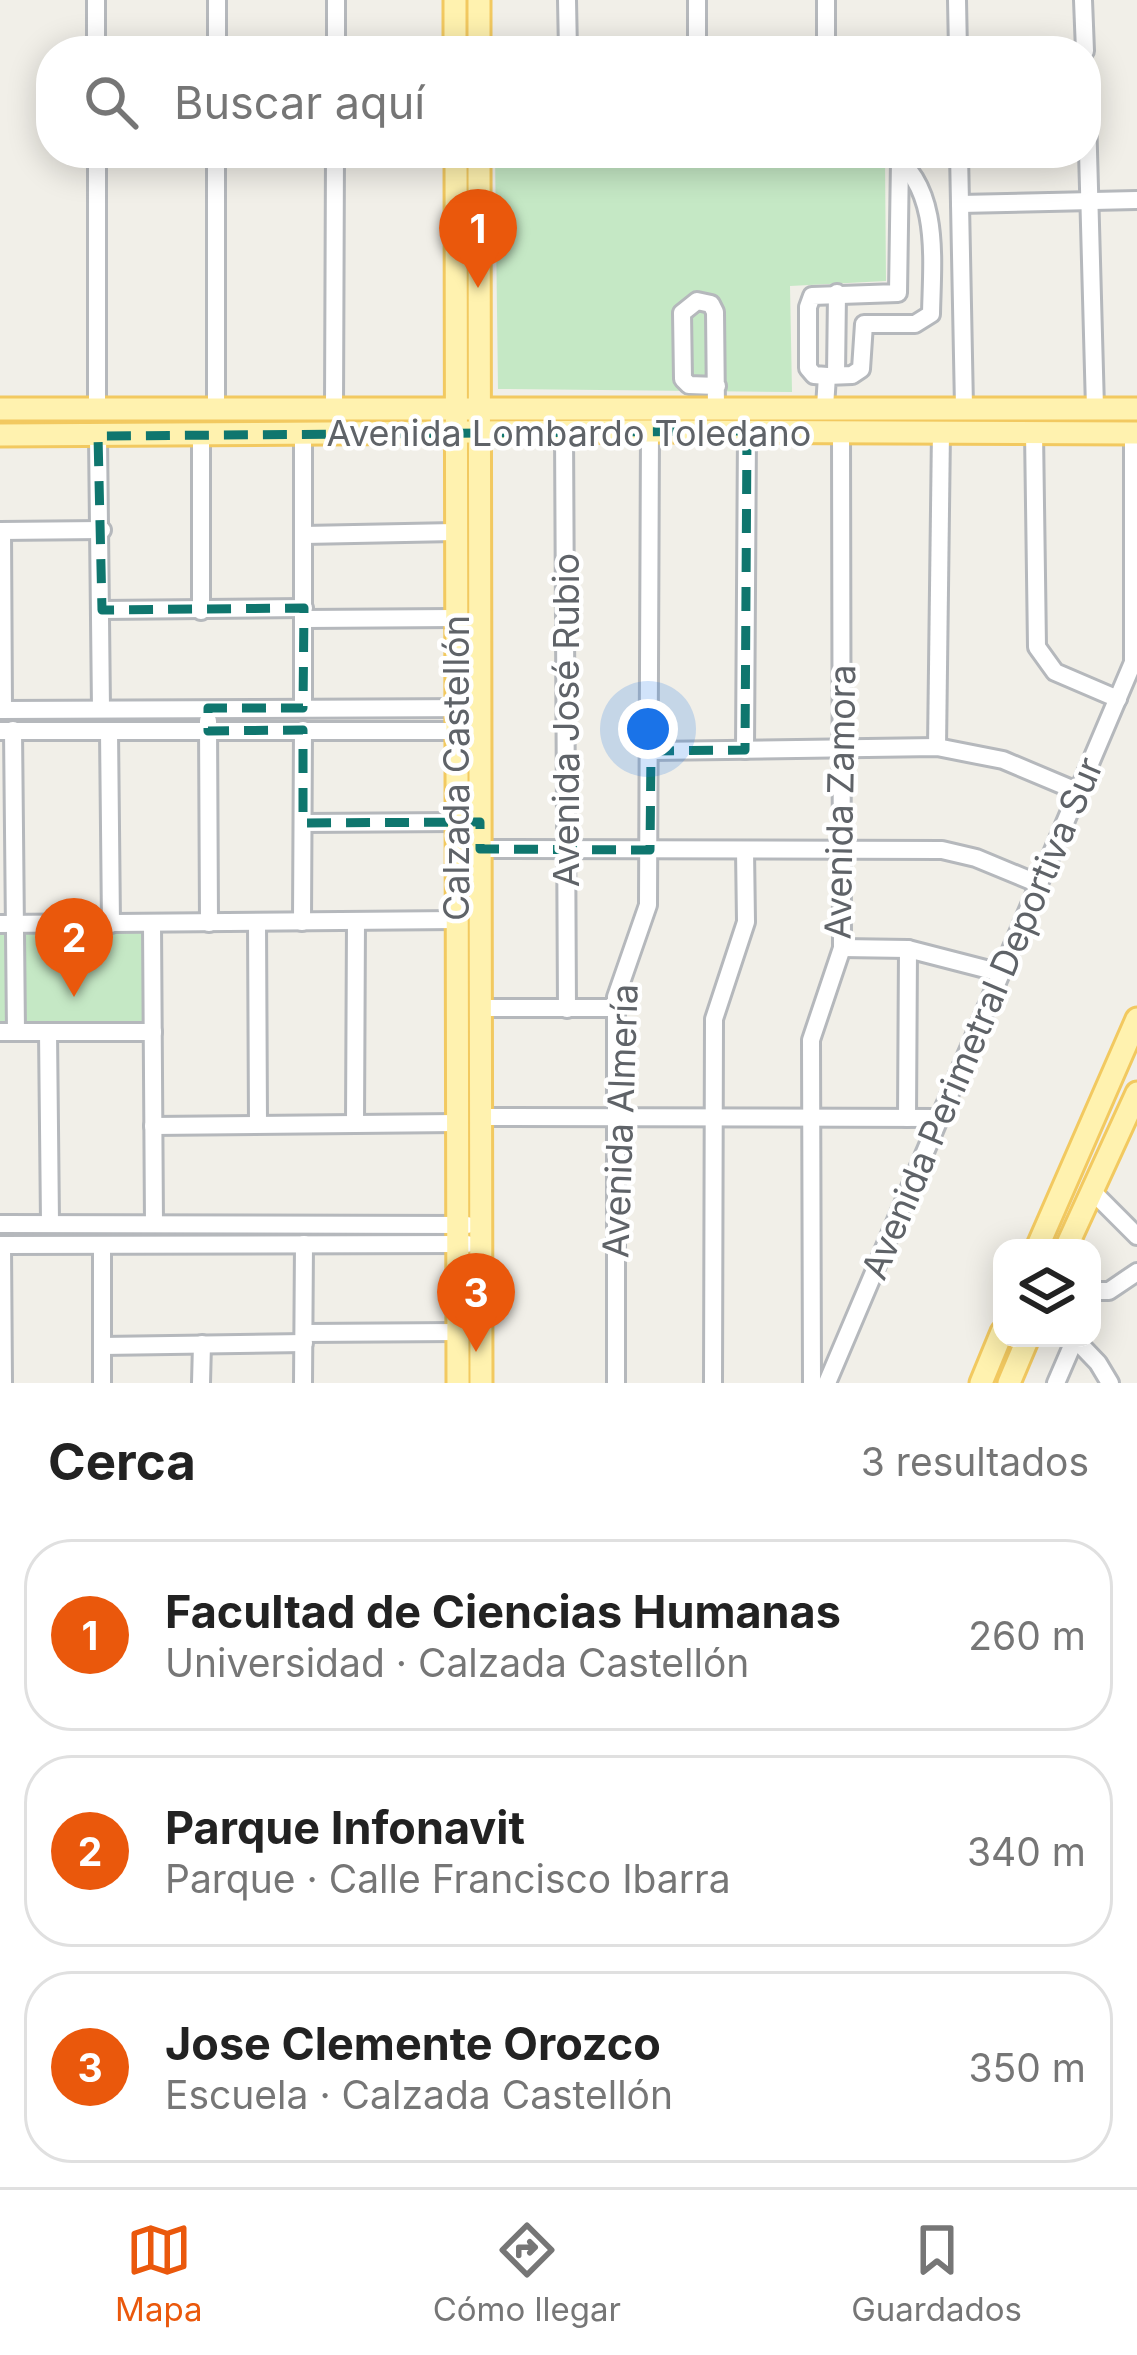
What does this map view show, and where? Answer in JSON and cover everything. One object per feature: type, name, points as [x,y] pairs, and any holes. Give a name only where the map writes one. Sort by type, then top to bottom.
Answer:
[{"type":"main road","points":[[455,0],[455,36]]},
{"type":"main road","points":[[479,0],[479,36]]},
{"type":"main road","name":"Calzada Castellón","points":[[455,168],[458,1383]]},
{"type":"main road","name":"Calzada Castellón","points":[[479,168],[481,1383]]},
{"type":"main road","points":[[650,431],[707,423],[712,396]]},
{"type":"main road","name":"Avenida Lombardo Toledano","points":[[0,410],[479,408],[712,396],[825,407],[1137,409]]},
{"type":"main road","points":[[746,431],[760,418],[806,414],[825,407]]},
{"type":"main road","points":[[896,431],[954,424],[962,419],[964,407]]},
{"type":"main road","name":"Avenida Lombardo Toledano","points":[[0,435],[1135,433]]},
{"type":"main road","points":[[1044,1239],[1137,1019]]},
{"type":"main road","points":[[1070,1239],[1137,1093]]},
{"type":"main road","points":[[981,1383],[996,1347]]},
{"type":"main road","points":[[1010,1383],[1024,1347]]},
{"type":"street","points":[[96,0],[96,36]]},
{"type":"street","points":[[217,0],[217,36]]},
{"type":"street","points":[[336,0],[336,36]]},
{"type":"street","points":[[567,0],[568,36]]},
{"type":"street","points":[[697,0],[697,36]]},
{"type":"street","points":[[826,0],[826,36]]},
{"type":"street","points":[[958,0],[958,36]]},
{"type":"street","points":[[1083,0],[1084,36]]},
{"type":"street","points":[[97,168],[97,407]]},
{"type":"street","points":[[216,408],[217,168]]},
{"type":"street","points":[[334,407],[335,168]]},
{"type":"street","points":[[895,168],[898,293]]},
{"type":"street","points":[[864,324],[922,322],[931,314],[928,215],[916,177],[907,168]]},
{"type":"street","points":[[959,168],[964,407]]},
{"type":"street","points":[[1089,168],[1095,408]]},
{"type":"street","points":[[960,203],[1137,200]]},
{"type":"street","points":[[865,294],[861,369],[852,375],[814,375],[808,368],[808,307],[814,295],[837,293],[931,293]]},
{"type":"street","points":[[825,407],[837,293]]},
{"type":"street","points":[[697,301],[711,304],[715,312],[712,396],[689,385],[682,376],[682,313],[697,301]]},
{"type":"street","name":"Avenida José Rubio","points":[[565,431],[567,1009]]},
{"type":"street","name":"Avenida Almería","points":[[616,1383],[615,1008],[621,973],[647,914],[650,850],[650,431]]},
{"type":"street","points":[[745,750],[746,431]]},
{"type":"street","points":[[937,747],[941,431]]},
{"type":"street","points":[[1034,432],[1037,646],[1055,672],[1118,699]]},
{"type":"street","name":"Avenida Zamora","points":[[812,1383],[813,1027],[842,948],[841,433]]},
{"type":"street","points":[[1135,433],[1135,658]]},
{"type":"street","points":[[201,434],[201,611]]},
{"type":"street","points":[[303,434],[303,708]]},
{"type":"street","points":[[98,436],[101,709]]},
{"type":"street","points":[[102,530],[1,531],[2,710],[303,708],[456,720]]},
{"type":"street","points":[[304,535],[455,532]]},
{"type":"street","points":[[102,610],[455,618]]},
{"type":"street","name":"Avenida Perimetral Deportiva Sur","points":[[827,1383],[1135,658]]},
{"type":"street","points":[[208,708],[208,923]]},
{"type":"street","points":[[153,1032],[8,1032],[7,730],[303,730],[479,719]]},
{"type":"street","points":[[302,922],[303,730]]},
{"type":"street","points":[[110,731],[111,924]]},
{"type":"street","points":[[651,751],[937,747],[1003,760],[1079,792]]},
{"type":"street","points":[[303,823],[456,822]]},
{"type":"street","points":[[480,849],[962,853],[1040,884]]},
{"type":"street","points":[[713,1383],[716,1009],[746,922],[745,850]]},
{"type":"street","points":[[8,924],[457,920]]},
{"type":"street","points":[[257,922],[258,1124]]},
{"type":"street","points":[[355,1123],[356,922]]},
{"type":"street","points":[[152,924],[154,1225]]},
{"type":"street","points":[[842,948],[908,949],[1001,973]]},
{"type":"street","points":[[907,1118],[908,949]]},
{"type":"street","points":[[481,1009],[615,1008]]},
{"type":"street","points":[[48,1031],[50,1223]]},
{"type":"street","points":[[481,1117],[938,1118]]},
{"type":"street","points":[[153,1126],[457,1123]]},
{"type":"street","points":[[1092,1191],[1137,1236]]},
{"type":"street","points":[[0,1224],[481,1234]]},
{"type":"street","points":[[253,1226],[253,1245]]},
{"type":"street","points":[[2,1383],[1,1245],[304,1244],[458,1234]]},
{"type":"street","points":[[303,1383],[304,1244]]},
{"type":"street","points":[[102,1245],[102,1383]]},
{"type":"street","points":[[1101,1291],[1109,1291],[1137,1272]]},
{"type":"street","points":[[102,1346],[458,1332]]},
{"type":"street","points":[[201,1383],[202,1344]]},
{"type":"street","points":[[1062,1379],[1071,1347]]},
{"type":"street","points":[[1081,1347],[1110,1383]]},
{"type":"highlighted area","points":[[747,431],[745,750],[651,751],[650,850],[480,849],[480,822],[303,823],[303,730],[208,731],[208,708],[303,708],[304,608],[102,610],[98,436]]},
{"type":"green space","points":[[495,168],[885,168],[886,281],[790,286],[792,392],[498,389]]},
{"type":"green space","points":[[147,924],[149,1023],[0,1021],[0,925]]},
{"type":"place","name":"Facultad de Ciencias Humanas","points":[[478,288]]},
{"type":"place","name":"Parque Infonavit","points":[[74,997]]},
{"type":"place","name":"Jose Clemente Orozco","points":[[476,1352]]}]
